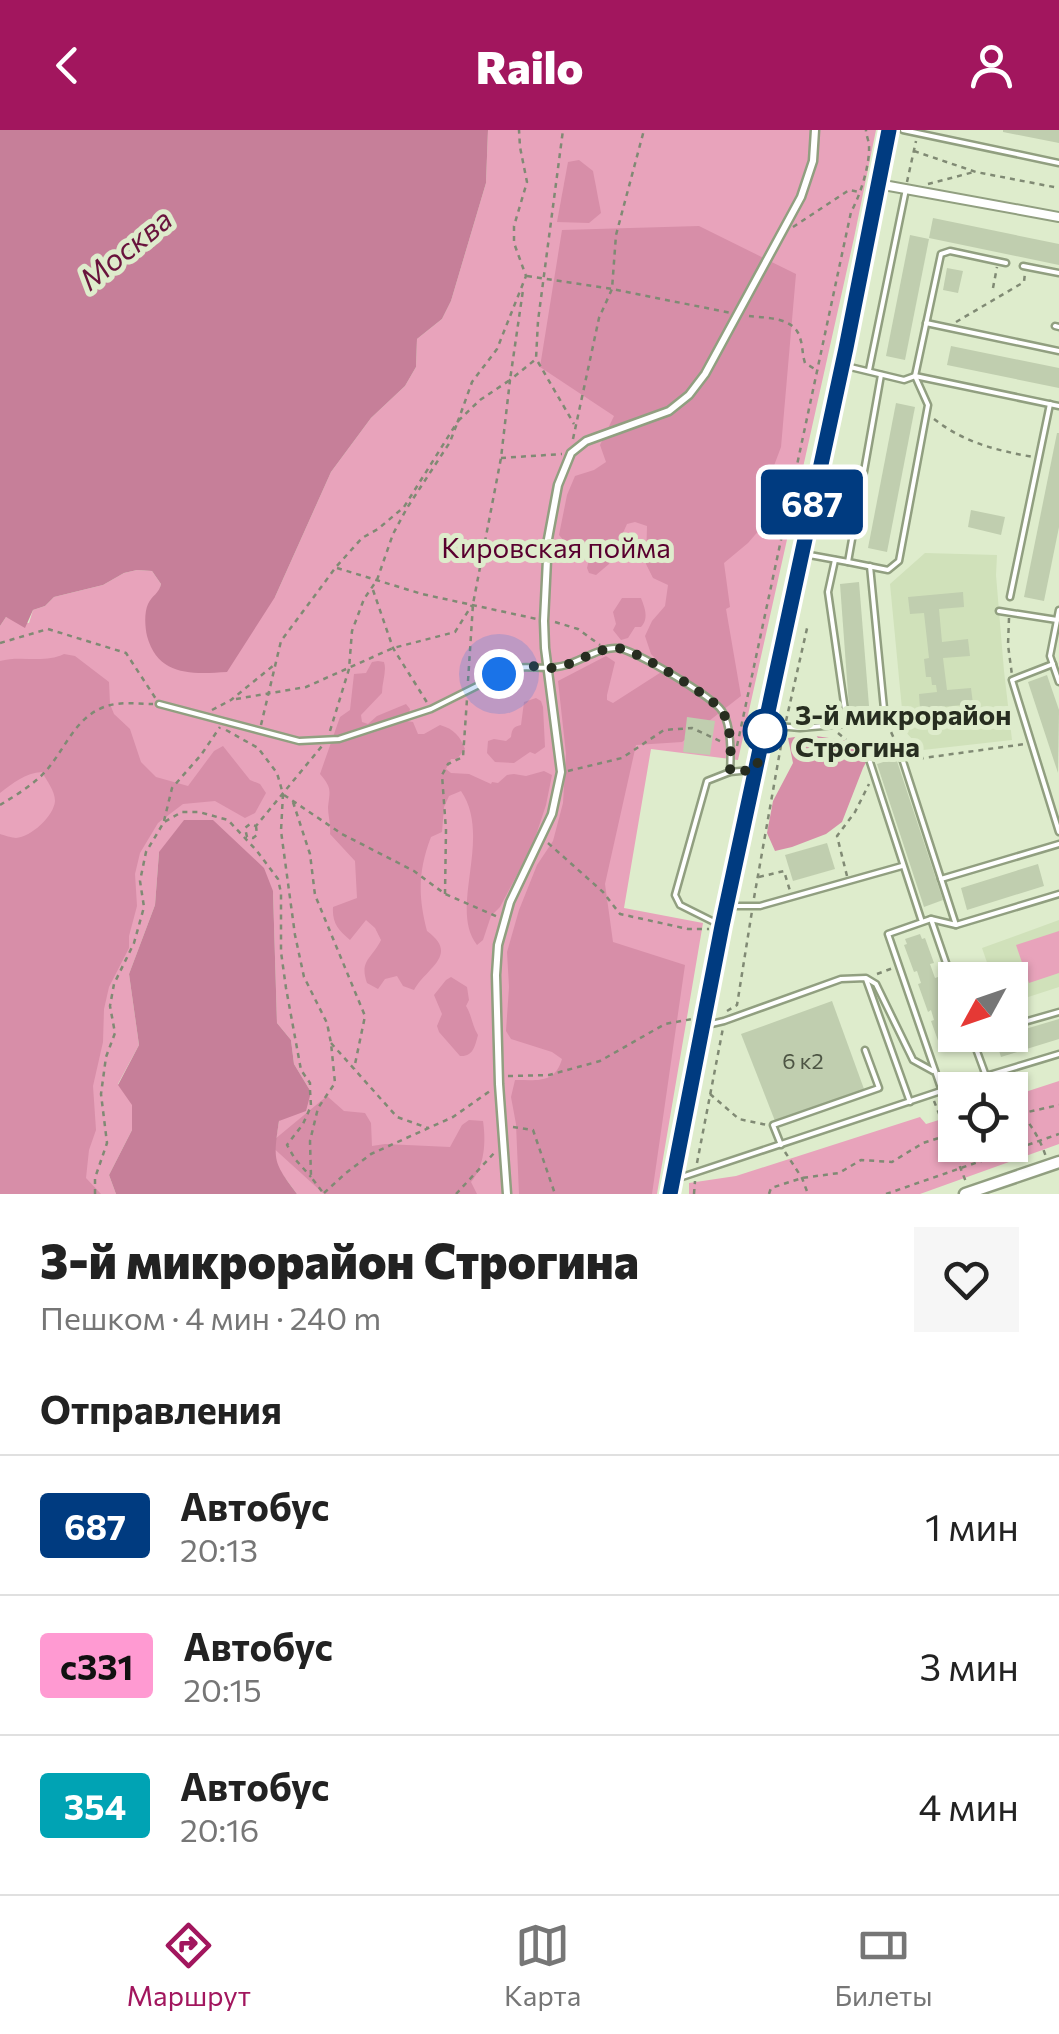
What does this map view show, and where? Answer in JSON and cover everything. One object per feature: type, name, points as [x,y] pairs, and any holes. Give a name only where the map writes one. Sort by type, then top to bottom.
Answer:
[{"type":"street","points":[[507,1194],[499,1080],[498,945],[510,902],[552,814],[561,772],[544,621],[548,539],[558,484],[570,453],[586,442],[669,411],[689,395],[705,374],[801,197],[813,161],[816,130]]},
{"type":"street","points":[[670,1194],[716,928],[728,906],[889,130]]},
{"type":"street","points":[[878,184],[1059,217]]},
{"type":"street","points":[[968,1194],[1054,1163]]},
{"type":"lane","points":[[903,130],[1059,163]]},
{"type":"lane","points":[[869,371],[906,187]]},
{"type":"lane","points":[[801,553],[888,570],[899,561],[928,404],[915,376],[940,258],[943,252],[950,251],[1006,262]]},
{"type":"lane","points":[[1025,266],[1059,273]]},
{"type":"lane","points":[[926,324],[1059,351]]},
{"type":"lane","points":[[841,365],[904,380],[915,376],[1059,406]]},
{"type":"lane","points":[[848,562],[882,375]]},
{"type":"lane","points":[[1010,597],[1050,404]]},
{"type":"lane","points":[[835,560],[828,592],[847,724]]},
{"type":"lane","points":[[766,724],[800,728],[886,719],[870,566]]},
{"type":"lane","points":[[1059,610],[1050,656],[1059,682]]},
{"type":"lane","points":[[999,611],[1057,620]]},
{"type":"lane","points":[[159,704],[300,741],[325,742],[431,709],[514,668],[548,670],[615,648],[638,654],[722,711],[730,748],[730,772]]},
{"type":"lane","points":[[1053,664],[1012,680],[1059,832]]},
{"type":"lane","points":[[922,922],[869,760],[899,749],[956,925]]},
{"type":"lane","points":[[716,928],[680,905],[675,895],[707,780],[730,772],[756,770]]},
{"type":"lane","points":[[941,879],[1059,844]]},
{"type":"lane","points":[[728,906],[753,907],[903,865]]},
{"type":"lane","points":[[938,1078],[888,934],[931,919],[956,925],[1059,894]]},
{"type":"lane","points":[[931,919],[946,962]]},
{"type":"lane","points":[[698,1022],[724,1021],[841,979],[866,978],[876,984],[914,1060],[936,1072]]},
{"type":"lane","points":[[866,978],[910,1102]]},
{"type":"lane","points":[[1028,1021],[1059,1012]]},
{"type":"lane","points":[[781,1145],[773,1125],[879,1088],[865,1050]]},
{"type":"lane","points":[[999,1072],[1059,1054]]},
{"type":"lane","points":[[672,1180],[938,1091]]},
{"type":"path","points":[[256,826],[325,742],[349,669],[352,631],[364,600],[377,580],[400,521],[450,442],[472,382],[498,349],[524,283],[526,276],[514,244],[514,226],[527,182],[519,130]]},
{"type":"path","points":[[562,130],[536,359],[574,425]]},
{"type":"path","points":[[501,458],[570,453],[599,318],[612,289],[616,234],[644,130]]},
{"type":"path","points":[[561,772],[622,758],[664,730],[692,728],[730,748],[739,745],[850,212],[861,192],[870,143],[866,130]]},
{"type":"path","points":[[918,131],[906,187],[976,172]]},
{"type":"path","points":[[914,151],[976,172],[1059,188]]},
{"type":"path","points":[[783,234],[850,190],[861,192]]},
{"type":"path","points":[[993,288],[999,261]]},
{"type":"path","points":[[946,328],[1024,282],[1025,266]]},
{"type":"path","points":[[526,276],[784,321],[799,332],[805,363],[818,372]]},
{"type":"path","points":[[445,894],[442,776],[448,764],[464,757],[473,604],[501,458],[524,283]]},
{"type":"path","points":[[260,731],[281,641],[362,538],[404,507],[458,421],[536,359]]},
{"type":"path","points":[[927,414],[948,430],[983,447],[1039,459]]},
{"type":"path","points":[[336,567],[422,594],[565,624],[590,635],[605,650]]},
{"type":"path","points":[[372,587],[393,648],[431,709]]},
{"type":"path","points":[[231,700],[306,687],[393,648],[455,632],[473,604]]},
{"type":"path","points":[[1010,613],[1012,680]]},
{"type":"path","points":[[0,644],[48,629],[126,653],[159,704]]},
{"type":"path","points":[[0,805],[42,775],[69,736],[104,707],[159,704]]},
{"type":"path","points":[[722,711],[744,718]]},
{"type":"path","points":[[886,719],[899,749]]},
{"type":"path","points":[[830,726],[869,760]]},
{"type":"path","points":[[95,1194],[95,1178],[107,1143],[101,1094],[114,1033],[110,1006],[114,984],[134,943],[144,906],[140,881],[146,852],[164,822],[172,788],[201,756],[220,727]]},
{"type":"path","points":[[902,761],[1031,742]]},
{"type":"path","points":[[849,881],[836,836],[856,812],[874,774]]},
{"type":"path","points":[[283,794],[342,834],[414,871],[445,894],[504,920]]},
{"type":"path","points":[[283,794],[282,831],[295,935],[304,977],[327,1023],[334,1083],[318,1108],[310,1141],[311,1177]]},
{"type":"path","points":[[293,802],[310,854],[316,895],[365,1016],[354,1069]]},
{"type":"path","points":[[164,822],[182,812],[228,820],[278,880],[286,988],[301,1070],[310,1083],[310,1106],[288,1145],[324,1194],[371,1154],[453,1117],[499,1080],[550,1075],[600,1060],[664,1024],[698,1022]]},
{"type":"path","points":[[542,838],[603,892],[620,914],[688,930],[716,928]]},
{"type":"path","points":[[757,877],[784,871],[792,897]]},
{"type":"path","points":[[866,978],[899,966]]},
{"type":"path","points":[[331,1042],[397,1117],[429,1128]]},
{"type":"path","points":[[710,1094],[739,1119],[773,1125]]},
{"type":"path","points":[[931,1094],[938,1110]]},
{"type":"path","points":[[1028,1111],[1059,1105]]},
{"type":"path","points":[[1028,1122],[1054,1163]]},
{"type":"path","points":[[502,1126],[533,1130],[555,1194]]},
{"type":"path","points":[[886,1194],[1059,1134]]},
{"type":"path","points":[[769,1194],[771,1188],[802,1178],[839,1173],[861,1160],[892,1162],[938,1138]]},
{"type":"path","points":[[456,1194],[504,1142]]},
{"type":"path","points":[[781,1145],[808,1194]]},
{"type":"path","points":[[959,1162],[968,1194]]},
{"type":"path","points":[[694,1194],[695,1174]]},
{"type":"shaded area","points":[[579,160],[593,171],[601,213],[589,223],[557,222],[568,162]]},
{"type":"shaded area","points":[[699,226],[796,274],[781,447],[760,503],[761,528],[724,563],[730,607],[726,609],[741,696],[682,742],[636,745],[605,884],[613,942],[685,965],[652,1194],[519,1194],[511,1097],[515,1080],[550,1077],[562,1059],[511,1039],[506,1031],[507,952],[537,865],[553,841],[563,803],[566,754],[558,681],[606,656],[615,662],[607,695],[613,703],[666,669],[651,654],[645,636],[665,606],[668,585],[653,578],[646,564],[647,526],[627,524],[609,564],[596,575],[587,568],[590,555],[582,549],[571,549],[559,535],[575,476],[606,462],[600,445],[614,416],[540,367],[562,230]]},
{"type":"shaded area","points":[[925,553],[997,555],[1012,740],[914,751],[913,740],[904,730],[890,584]]},
{"type":"shaded area","points":[[622,598],[641,598],[646,617],[641,627],[635,627],[628,638],[621,640],[613,630],[613,612]]},
{"type":"shaded area","points":[[75,656],[109,682],[114,714],[130,729],[141,762],[156,777],[188,786],[214,751],[223,746],[250,780],[260,784],[266,793],[255,813],[245,818],[215,801],[183,804],[158,823],[140,853],[135,874],[137,906],[129,948],[109,987],[93,1086],[96,1130],[86,1178],[101,1194],[0,1194],[0,834],[16,838],[35,830],[55,801],[42,772],[25,776],[0,793],[0,661]]},
{"type":"shaded area","points":[[372,662],[385,665],[382,693],[361,715],[362,722],[368,724],[406,704],[410,709],[407,721],[413,722],[418,734],[440,725],[461,740],[465,749],[457,759],[451,759],[446,769],[451,773],[469,774],[491,784],[507,775],[526,776],[544,771],[552,775],[533,844],[477,945],[469,930],[467,912],[473,830],[470,810],[461,791],[449,796],[442,832],[431,837],[427,849],[421,884],[427,931],[441,947],[441,954],[414,990],[403,986],[397,976],[385,979],[378,989],[367,983],[366,964],[381,940],[366,920],[350,940],[337,926],[333,913],[333,907],[357,898],[355,861],[330,834],[329,789],[320,774],[340,717],[350,710],[354,674],[366,673]]},
{"type":"shaded area","points":[[536,698],[543,707],[545,747],[514,763],[495,762],[487,753],[488,741],[506,741],[511,737],[513,729],[521,725],[524,702]]},
{"type":"shaded area","points":[[809,735],[873,749],[842,822],[826,834],[775,851],[767,833],[773,801],[793,763],[788,738]]},
{"type":"shaded area","points":[[1059,920],[1059,987],[1028,997],[1028,962],[987,962],[982,948]]},
{"type":"shaded area","points":[[451,977],[467,987],[466,1006],[478,1035],[473,1050],[464,1056],[437,1026],[442,1014],[434,995]]},
{"type":"shaded area","points":[[327,1096],[344,1111],[365,1113],[371,1123],[372,1146],[450,1147],[462,1125],[469,1120],[483,1121],[483,1153],[471,1182],[477,1194],[324,1194],[269,1144]]},
{"type":"green space","name":"Кировская пойма","points":[[488,130],[876,130],[738,760],[651,749],[624,908],[703,923],[657,1194],[297,1194],[277,1167],[274,1152],[279,1121],[311,1092],[294,1064],[291,1040],[277,1023],[273,891],[159,852],[155,905],[129,974],[139,1045],[118,1084],[133,1105],[132,1130],[109,1175],[116,1194],[0,1194],[0,626],[6,617],[29,623],[33,610],[54,597],[103,585],[137,570],[152,571],[161,584],[159,592],[275,597],[331,472],[371,418],[405,386],[416,367],[417,339],[442,319],[451,301],[486,183]]},
{"type":"green space","points":[[1059,931],[1059,973],[1029,983],[1028,962],[1022,962],[1016,945]]},
{"type":"green space","points":[[1059,1081],[1059,1144],[1028,1155],[1028,1091]]},
{"type":"green space","points":[[920,1117],[926,1124],[938,1120],[938,1162],[1009,1162],[920,1194],[689,1194],[689,1183],[736,1176]]},
{"type":"water","name":"Москва","points":[[0,130],[488,130],[486,183],[451,301],[442,319],[417,339],[416,367],[405,386],[371,418],[331,472],[275,597],[227,672],[178,670],[159,659],[145,624],[148,604],[161,584],[152,571],[124,573],[103,585],[54,597],[33,610],[25,628],[6,617],[0,626]]},
{"type":"water","points":[[184,820],[213,820],[264,868],[273,891],[277,1023],[291,1040],[294,1064],[311,1092],[306,1111],[279,1121],[277,1134],[277,1160],[297,1194],[116,1194],[109,1175],[132,1130],[132,1105],[118,1085],[139,1045],[129,974],[155,905],[159,852]]},
{"type":"building","points":[[1059,130],[1059,143],[1003,132]]},
{"type":"building","points":[[933,218],[1059,244],[1059,265],[929,238]]},
{"type":"building","points":[[910,235],[929,239],[905,360],[886,356]]},
{"type":"building","points":[[947,268],[963,271],[958,293],[943,290]]},
{"type":"building","points":[[951,346],[1059,368],[1059,388],[947,365]]},
{"type":"building","points":[[896,403],[915,407],[887,552],[868,548]]},
{"type":"building","points":[[1057,433],[1059,527],[1044,601],[1024,597]]},
{"type":"building","points":[[971,510],[1005,517],[1001,535],[968,527]]},
{"type":"building","points":[[859,582],[869,706],[849,707],[840,584]]},
{"type":"building","points":[[963,592],[964,607],[939,609],[942,642],[968,639],[970,656],[943,658],[947,690],[971,688],[973,704],[920,709],[919,694],[937,692],[931,677],[926,677],[924,659],[929,658],[924,613],[910,614],[908,597]]},
{"type":"building","points":[[1047,675],[1059,710],[1058,773],[1028,682]]},
{"type":"building","points":[[687,717],[715,721],[710,755],[683,752]]},
{"type":"building","points":[[896,758],[943,900],[924,907],[877,764]]},
{"type":"building","points":[[827,843],[835,869],[793,881],[785,855]]},
{"type":"building","points":[[1038,864],[1044,886],[967,910],[961,888]]},
{"type":"building","points":[[920,934],[925,938],[934,963],[930,964],[935,978],[938,977],[938,1041],[931,1010],[928,1012],[917,971],[914,972],[904,945],[905,939]]},
{"type":"building","points":[[832,1001],[864,1089],[775,1121],[741,1034]]},
{"type":"building","points":[[1059,1019],[1059,1039],[1028,1049],[1028,1028]]},
{"type":"bus line","name":"687","points":[[670,1194],[722,926],[889,130]]},
{"type":"place","name":"3-й микрорайон Строгина","points":[[765,731]]},
{"type":"route","points":[[499,674],[527,666],[548,670],[605,650],[624,649],[638,654],[722,711],[730,748],[730,772],[756,770],[765,731]]}]
